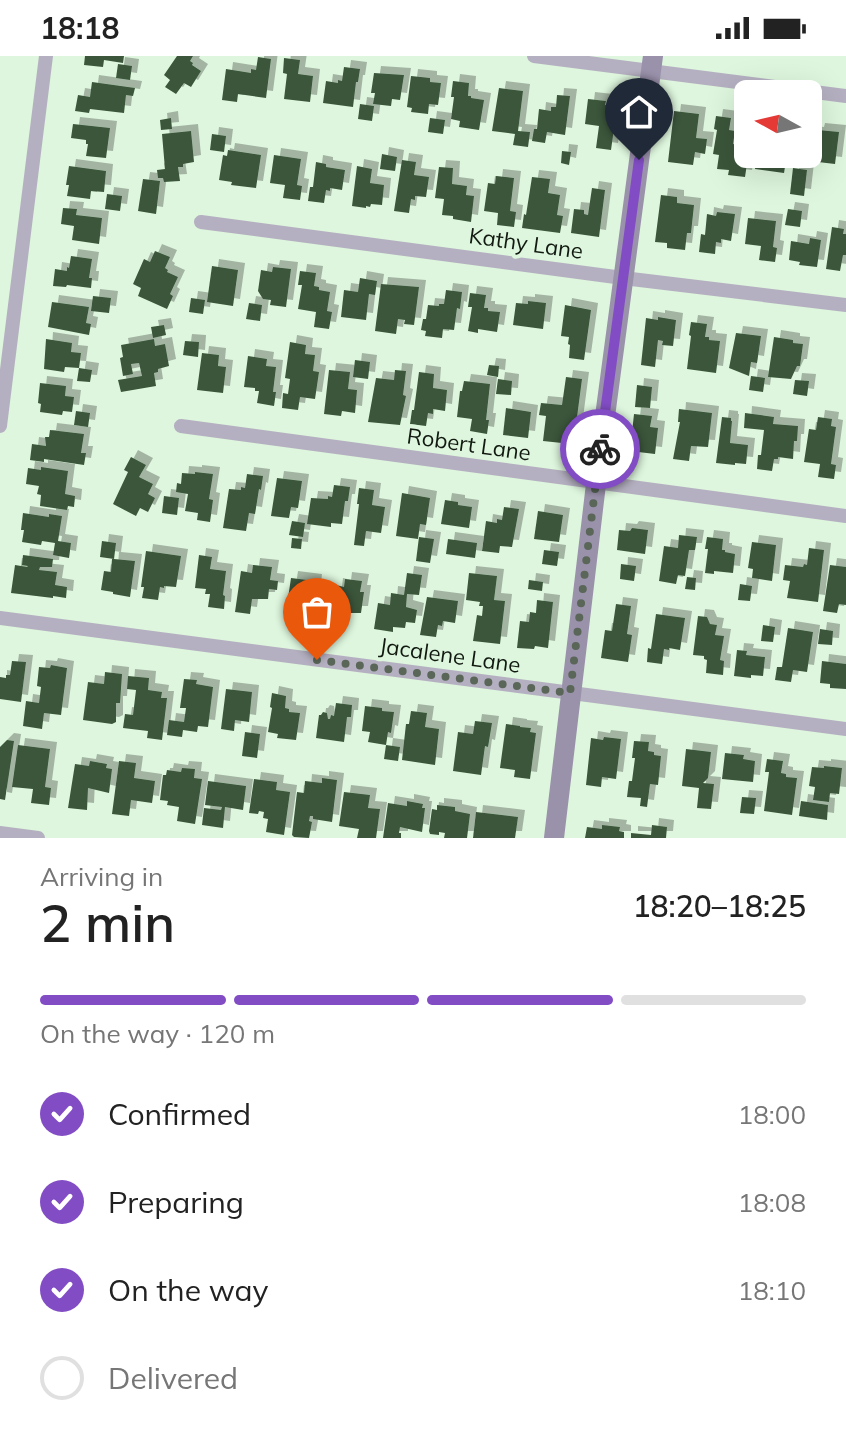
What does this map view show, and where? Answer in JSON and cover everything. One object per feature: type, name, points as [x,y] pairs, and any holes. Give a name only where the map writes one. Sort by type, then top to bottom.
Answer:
[{"type":"main road","points":[[554,838],[596,484],[652,64]]},
{"type":"street","points":[[0,426],[46,56]]},
{"type":"street","points":[[534,56],[652,64],[846,96]]},
{"type":"street","name":"Kathy Lane","points":[[201,222],[846,305]]},
{"type":"street","name":"Robert Lane","points":[[181,426],[846,516]]},
{"type":"street","name":"Jacalene Lane","points":[[0,618],[846,729]]},
{"type":"street","points":[[0,833],[38,838]]},
{"type":"building","points":[[85,56],[124,56],[123,63],[104,60],[103,67],[84,65]]},
{"type":"building","points":[[177,56],[193,56],[190,61],[192,65],[201,71],[191,87],[184,83],[176,94],[165,87],[170,80],[164,75]]},
{"type":"building","points":[[258,57],[271,59],[266,98],[238,94],[237,102],[222,100],[226,69],[251,73],[251,69],[256,70]]},
{"type":"building","points":[[284,58],[300,60],[298,74],[313,76],[310,102],[284,99],[287,74],[283,73]]},
{"type":"building","points":[[118,64],[132,66],[130,80],[116,78]]},
{"type":"building","points":[[344,67],[360,69],[353,107],[323,103],[326,81],[342,81]]},
{"type":"building","points":[[374,73],[404,75],[400,100],[392,99],[391,106],[373,104]]},
{"type":"building","points":[[411,76],[441,83],[438,105],[429,104],[428,114],[411,112],[412,108],[407,107]]},
{"type":"building","points":[[453,81],[469,83],[468,96],[484,100],[479,130],[459,127],[460,121],[451,119]]},
{"type":"building","points":[[92,82],[135,88],[133,96],[126,95],[124,113],[90,109],[89,113],[75,111],[78,95],[90,97]]},
{"type":"building","points":[[499,88],[523,91],[518,131],[530,132],[528,147],[513,145],[515,134],[492,131]]},
{"type":"building","points":[[557,95],[570,96],[565,135],[547,132],[545,143],[532,141],[539,109],[551,111],[551,107],[556,107]]},
{"type":"building","points":[[588,99],[606,101],[605,105],[617,107],[611,150],[596,148],[599,126],[585,124]]},
{"type":"building","points":[[360,104],[374,106],[372,121],[358,119]]},
{"type":"building","points":[[674,111],[699,114],[696,138],[707,139],[705,154],[695,152],[693,165],[668,162]]},
{"type":"building","points":[[716,116],[731,118],[729,130],[734,131],[734,168],[746,168],[745,177],[728,175],[729,170],[717,169],[719,155],[713,154],[717,130],[714,129]]},
{"type":"building","points":[[171,118],[172,129],[161,130],[160,120]]},
{"type":"building","points":[[430,118],[445,120],[443,134],[428,132]]},
{"type":"building","points":[[73,124],[110,128],[106,158],[86,156],[86,140],[71,138]]},
{"type":"building","points":[[822,130],[839,132],[835,164],[822,162]]},
{"type":"building","points":[[191,131],[194,162],[178,167],[180,181],[164,182],[163,178],[158,178],[157,170],[165,169],[162,134]]},
{"type":"building","points":[[212,134],[226,136],[224,152],[210,150]]},
{"type":"building","points":[[228,150],[261,155],[256,188],[219,180],[223,155],[227,156]]},
{"type":"building","points":[[562,151],[571,152],[569,165],[561,163]]},
{"type":"building","points":[[382,154],[397,157],[395,171],[380,169]]},
{"type":"building","points":[[274,155],[301,159],[297,185],[302,186],[300,200],[283,198],[285,185],[270,183]]},
{"type":"building","points":[[402,160],[416,162],[414,175],[429,177],[426,197],[415,196],[415,200],[411,199],[409,213],[394,211]]},
{"type":"building","points":[[316,162],[345,170],[342,190],[326,190],[324,203],[308,201]]},
{"type":"building","points":[[69,166],[106,171],[104,192],[91,191],[90,199],[67,196]]},
{"type":"building","points":[[357,166],[372,169],[370,183],[384,185],[382,205],[371,204],[366,208],[352,206]]},
{"type":"building","points":[[439,167],[453,168],[452,184],[467,186],[466,195],[474,196],[471,222],[442,215],[444,199],[435,198]]},
{"type":"building","points":[[755,168],[785,168],[784,173]]},
{"type":"building","points":[[793,168],[807,170],[804,196],[790,194]]},
{"type":"building","points":[[496,176],[514,178],[510,211],[516,212],[514,227],[497,225],[498,213],[484,211],[488,183],[495,184]]},
{"type":"building","points":[[532,177],[550,179],[548,193],[560,195],[557,215],[563,216],[560,233],[522,228]]},
{"type":"building","points":[[143,179],[160,181],[156,214],[138,211]]},
{"type":"building","points":[[592,188],[605,190],[599,237],[571,233],[574,209],[584,210],[584,214],[588,215]]},
{"type":"building","points":[[107,194],[122,196],[120,211],[105,209]]},
{"type":"building","points":[[661,195],[677,197],[677,203],[694,205],[691,233],[687,233],[685,250],[667,248],[667,243],[655,242]]},
{"type":"building","points":[[63,208],[77,209],[76,215],[102,218],[99,244],[72,240],[74,226],[61,224]]},
{"type":"building","points":[[788,209],[802,211],[800,227],[785,225]]},
{"type":"building","points":[[717,212],[735,214],[731,241],[721,239],[721,243],[716,242],[715,254],[699,252],[707,214],[716,216]]},
{"type":"building","points":[[748,218],[776,221],[775,262],[759,260],[761,246],[745,244]]},
{"type":"building","points":[[832,227],[844,229],[843,234],[846,234],[846,255],[843,255],[840,271],[826,269]]},
{"type":"building","points":[[810,238],[821,240],[817,267],[799,265],[800,262],[789,260],[791,241],[809,244]]},
{"type":"building","points":[[155,251],[170,257],[165,268],[178,277],[167,309],[138,296],[141,288],[133,284],[144,259],[150,262]]},
{"type":"building","points":[[71,256],[92,259],[91,288],[53,286],[55,269],[67,271]]},
{"type":"building","points":[[212,266],[238,270],[233,306],[207,302]]},
{"type":"building","points":[[273,267],[291,269],[286,307],[270,305],[271,300],[263,299],[258,291],[261,270],[272,272]]},
{"type":"building","points":[[300,271],[316,273],[314,286],[330,292],[327,311],[332,312],[329,329],[314,327],[316,312],[298,309],[302,285],[298,285]]},
{"type":"building","points":[[360,278],[377,281],[375,295],[369,294],[366,320],[341,317],[344,290],[358,292]]},
{"type":"building","points":[[381,284],[419,287],[414,325],[404,324],[405,320],[398,319],[396,334],[375,331]]},
{"type":"building","points":[[446,290],[462,292],[454,330],[443,329],[442,338],[425,336],[426,331],[421,330],[428,305],[444,304]]},
{"type":"building","points":[[470,293],[486,295],[484,308],[500,312],[497,332],[468,331],[472,307],[468,307]]},
{"type":"building","points":[[93,296],[111,298],[109,313],[91,311]]},
{"type":"building","points":[[191,298],[205,300],[203,314],[189,312]]},
{"type":"building","points":[[528,301],[546,303],[543,329],[513,325],[516,303],[528,304]]},
{"type":"building","points":[[52,302],[89,307],[86,323],[91,324],[89,335],[48,327]]},
{"type":"building","points":[[249,303],[262,305],[260,321],[246,319]]},
{"type":"building","points":[[565,305],[591,310],[584,360],[569,358],[569,337],[561,336]]},
{"type":"building","points":[[658,317],[676,320],[673,346],[662,345],[663,341],[658,340],[655,367],[641,365],[646,318],[658,320]]},
{"type":"building","points":[[691,322],[707,324],[705,337],[720,341],[716,373],[687,369]]},
{"type":"building","points":[[164,325],[166,335],[153,338],[151,327]]},
{"type":"building","points":[[736,333],[761,336],[757,363],[751,362],[749,376],[729,368]]},
{"type":"building","points":[[774,337],[803,344],[800,366],[797,366],[791,379],[768,377]]},
{"type":"building","points":[[46,339],[72,343],[71,352],[81,353],[79,368],[65,367],[64,372],[44,369]]},
{"type":"building","points":[[154,339],[155,346],[165,344],[169,366],[154,373],[156,386],[121,392],[118,380],[142,376],[139,363],[131,364],[133,374],[123,376],[121,345]]},
{"type":"building","points":[[185,341],[199,342],[198,357],[183,355]]},
{"type":"building","points":[[290,342],[306,345],[305,354],[315,355],[313,371],[319,372],[315,399],[300,397],[298,410],[282,408],[283,393],[288,394],[290,379],[285,378]]},
{"type":"building","points":[[202,353],[219,355],[218,366],[226,367],[223,393],[197,390]]},
{"type":"building","points":[[248,356],[267,359],[266,366],[276,367],[274,406],[257,403],[259,391],[244,387]]},
{"type":"building","points":[[355,360],[370,362],[368,379],[353,377]]},
{"type":"building","points":[[489,365],[499,366],[498,377],[487,375]]},
{"type":"building","points":[[79,368],[92,370],[90,382],[77,381]]},
{"type":"building","points":[[329,370],[350,372],[348,389],[357,390],[355,413],[342,411],[341,416],[324,414]]},
{"type":"building","points":[[395,370],[406,371],[403,395],[406,396],[400,425],[368,422],[376,378],[394,380]]},
{"type":"building","points":[[419,372],[434,374],[433,388],[447,390],[445,411],[433,409],[433,414],[428,413],[426,426],[410,424]]},
{"type":"building","points":[[751,376],[765,378],[763,392],[749,390]]},
{"type":"building","points":[[566,377],[582,379],[574,440],[562,439],[562,443],[543,441],[546,416],[539,415],[541,403],[562,405]]},
{"type":"building","points":[[498,379],[512,381],[511,395],[496,394]]},
{"type":"building","points":[[795,380],[809,381],[807,396],[793,394]]},
{"type":"building","points":[[464,381],[490,384],[487,434],[470,431],[472,419],[457,417]]},
{"type":"building","points":[[40,383],[66,386],[65,396],[74,397],[72,412],[63,411],[62,415],[40,412]]},
{"type":"building","points":[[637,385],[652,387],[650,408],[635,407]]},
{"type":"building","points":[[506,408],[531,412],[528,438],[503,435]]},
{"type":"building","points":[[679,409],[712,413],[708,447],[691,446],[689,461],[673,459],[680,422]]},
{"type":"building","points":[[76,411],[90,413],[88,427],[74,425]]},
{"type":"building","points":[[745,413],[774,417],[773,424],[798,426],[793,459],[774,459],[772,471],[757,469],[764,430],[744,428]]},
{"type":"building","points":[[634,414],[652,416],[650,427],[658,428],[655,454],[630,451]]},
{"type":"building","points":[[722,417],[731,418],[732,421],[730,443],[748,445],[746,464],[716,463]]},
{"type":"building","points":[[818,417],[832,419],[831,426],[836,427],[831,464],[836,465],[834,479],[818,477],[820,464],[804,462],[809,429],[816,430]]},
{"type":"building","points":[[50,430],[84,434],[81,453],[86,453],[84,465],[30,460],[32,444],[46,446],[45,437],[49,437]]},
{"type":"building","points":[[131,457],[146,465],[139,477],[153,484],[148,494],[155,498],[148,512],[140,508],[136,516],[113,504],[128,472],[124,470]]},
{"type":"building","points":[[41,467],[68,471],[65,494],[75,496],[74,507],[68,506],[67,510],[40,506],[39,486],[26,484],[28,468],[41,470]]},
{"type":"building","points":[[182,473],[213,474],[209,499],[213,500],[210,522],[197,520],[198,513],[185,511],[188,494],[176,492]]},
{"type":"building","points":[[247,474],[263,476],[255,514],[249,513],[246,531],[223,528],[229,489],[245,488]]},
{"type":"building","points":[[277,478],[302,481],[298,508],[291,507],[289,518],[271,516]]},
{"type":"building","points":[[334,485],[350,487],[342,524],[331,523],[331,527],[307,524],[311,498],[332,497]]},
{"type":"building","points":[[359,488],[374,490],[372,505],[385,507],[381,533],[366,531],[364,546],[354,545]]},
{"type":"building","points":[[402,493],[430,498],[426,525],[420,524],[418,539],[396,536]]},
{"type":"building","points":[[164,496],[179,498],[177,515],[162,513]]},
{"type":"building","points":[[445,500],[472,507],[469,528],[441,524]]},
{"type":"building","points":[[504,507],[519,509],[512,547],[500,546],[499,553],[482,551],[486,521],[497,523],[497,519],[502,520]]},
{"type":"building","points":[[538,511],[563,515],[559,542],[534,539]]},
{"type":"building","points":[[23,513],[62,516],[58,541],[71,543],[69,558],[53,555],[55,543],[42,541],[41,545],[22,542]]},
{"type":"building","points":[[292,521],[305,523],[303,537],[289,535]]},
{"type":"building","points":[[632,528],[648,530],[645,554],[617,550],[619,530],[630,531]]},
{"type":"building","points":[[679,535],[697,537],[695,550],[689,550],[685,576],[678,575],[676,584],[659,581],[664,546],[678,548]]},
{"type":"building","points":[[419,537],[434,539],[430,563],[416,561]]},
{"type":"building","points":[[707,537],[723,539],[722,550],[735,554],[733,573],[705,573]]},
{"type":"building","points":[[292,538],[302,539],[301,549],[291,548]]},
{"type":"building","points":[[448,539],[477,543],[475,558],[446,554]]},
{"type":"building","points":[[102,541],[116,543],[114,559],[100,557]]},
{"type":"building","points":[[752,542],[776,545],[772,581],[752,578],[753,569],[748,568]]},
{"type":"building","points":[[809,548],[824,550],[818,602],[787,598],[790,581],[783,580],[785,565],[807,565]]},
{"type":"building","points":[[544,550],[559,552],[557,566],[542,564]]},
{"type":"building","points":[[146,551],[181,556],[176,587],[160,587],[158,600],[142,598]]},
{"type":"building","points":[[23,555],[53,559],[52,567],[40,567],[39,570],[57,572],[55,585],[67,587],[66,598],[11,593],[15,565],[28,566],[22,565]]},
{"type":"building","points":[[199,555],[212,557],[210,569],[226,571],[224,609],[208,607],[210,594],[205,594],[206,589],[195,588]]},
{"type":"building","points":[[112,559],[135,561],[130,597],[101,590],[104,571],[111,572]]},
{"type":"building","points":[[621,564],[636,566],[634,581],[620,579]]},
{"type":"building","points":[[253,565],[272,567],[270,580],[278,581],[277,590],[269,589],[268,599],[252,599],[250,614],[235,612],[241,571],[252,573]]},
{"type":"building","points":[[830,565],[846,567],[846,605],[839,604],[837,613],[823,611]]},
{"type":"building","points":[[407,573],[422,575],[419,595],[407,594],[406,607],[417,610],[415,623],[406,622],[405,628],[393,627],[393,632],[374,629],[378,603],[390,605],[391,593],[404,595]]},
{"type":"building","points":[[469,573],[497,576],[494,600],[505,601],[500,644],[473,641],[477,615],[482,616],[483,606],[479,606],[480,602],[466,600]]},
{"type":"building","points":[[687,577],[696,578],[695,590],[685,589]]},
{"type":"building","points":[[291,578],[315,581],[312,607],[319,608],[317,621],[299,618],[301,607],[287,605]]},
{"type":"building","points":[[345,579],[362,581],[361,613],[344,613],[343,625],[328,623],[336,585],[344,587]]},
{"type":"building","points":[[529,580],[543,582],[542,591],[528,589]]},
{"type":"building","points":[[740,584],[752,586],[750,601],[738,600]]},
{"type":"building","points":[[427,597],[458,601],[455,623],[443,621],[442,626],[438,625],[436,637],[420,635]]},
{"type":"building","points":[[537,600],[553,602],[548,648],[517,648],[520,621],[529,622],[530,612],[536,613]]},
{"type":"building","points":[[616,604],[631,606],[627,634],[632,635],[628,662],[601,658],[605,630],[612,631]]},
{"type":"building","points":[[656,614],[685,618],[680,650],[664,649],[662,664],[647,662]]},
{"type":"building","points":[[698,616],[707,617],[710,624],[717,625],[715,635],[724,636],[720,660],[724,661],[723,675],[706,673],[707,660],[704,656],[693,655]]},
{"type":"building","points":[[763,625],[775,627],[773,642],[761,641]]},
{"type":"building","points":[[788,628],[813,632],[807,672],[793,670],[791,682],[775,680],[777,667],[782,667]]},
{"type":"building","points":[[820,629],[833,631],[832,645],[818,644]]},
{"type":"building","points":[[737,650],[747,651],[746,655],[765,657],[763,676],[734,676]]},
{"type":"building","points":[[12,661],[26,662],[21,702],[0,699],[0,677],[10,675]]},
{"type":"building","points":[[822,661],[846,664],[846,689],[830,688],[830,684],[820,683]]},
{"type":"building","points":[[51,665],[67,668],[61,715],[44,713],[42,729],[23,726],[26,701],[39,703],[39,667],[50,668]]},
{"type":"building","points":[[105,672],[122,674],[116,722],[83,720],[88,682],[104,684]]},
{"type":"building","points":[[128,676],[149,678],[148,690],[162,692],[161,698],[167,698],[162,740],[147,738],[148,731],[123,728],[125,714],[133,715],[136,690],[127,689]]},
{"type":"building","points":[[184,679],[197,680],[196,684],[213,687],[208,727],[198,726],[197,732],[183,730],[182,737],[167,735],[169,720],[184,722],[186,708],[180,708]]},
{"type":"building","points":[[226,689],[252,692],[249,722],[235,720],[234,731],[221,729]]},
{"type":"building","points":[[272,693],[286,696],[285,708],[289,712],[300,713],[296,740],[277,738],[278,734],[268,732]]},
{"type":"building","points":[[336,703],[352,705],[344,742],[316,738],[319,715],[327,713],[330,719],[331,715],[334,716]]},
{"type":"building","points":[[365,706],[394,712],[386,745],[368,742],[370,732],[362,731]]},
{"type":"building","points":[[411,711],[427,713],[425,727],[439,729],[435,765],[402,760],[406,724],[409,724]]},
{"type":"building","points":[[475,721],[492,723],[481,775],[453,771],[458,732],[473,734]]},
{"type":"building","points":[[506,724],[531,728],[530,732],[536,733],[530,779],[514,777],[515,770],[500,768]]},
{"type":"building","points":[[245,732],[260,734],[257,758],[242,756]]},
{"type":"building","points":[[604,737],[621,739],[616,779],[602,777],[601,787],[586,785],[591,738],[603,740]]},
{"type":"building","points":[[7,740],[14,741],[5,800],[0,799],[0,747]]},
{"type":"building","points":[[634,741],[649,742],[648,751],[661,756],[658,785],[650,784],[647,807],[640,806],[641,798],[627,797],[635,758],[632,758]]},
{"type":"building","points":[[18,745],[50,749],[45,787],[51,788],[49,805],[31,803],[33,789],[12,787]]},
{"type":"building","points":[[386,745],[400,747],[398,761],[384,759]]},
{"type":"building","points":[[686,749],[711,752],[708,778],[703,783],[714,784],[711,809],[697,808],[699,788],[682,786]]},
{"type":"building","points":[[725,753],[744,755],[743,759],[755,761],[753,782],[722,779]]},
{"type":"building","points":[[767,759],[783,761],[781,773],[797,778],[792,815],[764,811],[769,772],[765,772]]},
{"type":"building","points":[[90,761],[107,764],[106,768],[112,769],[109,793],[88,788],[87,810],[68,808],[75,764],[89,766]]},
{"type":"building","points":[[119,761],[136,763],[134,778],[155,781],[152,803],[131,800],[129,816],[112,814]]},
{"type":"building","points":[[812,767],[842,768],[839,794],[830,793],[829,802],[813,800],[815,787],[809,786]]},
{"type":"building","points":[[182,768],[195,769],[194,778],[202,779],[195,824],[177,821],[179,807],[160,800],[163,775],[167,770],[181,772]]},
{"type":"building","points":[[322,778],[337,780],[332,822],[310,816],[309,838],[294,837],[297,792],[304,793],[305,781],[322,783]]},
{"type":"building","points":[[254,779],[277,782],[276,790],[290,792],[284,835],[266,832],[268,819],[263,818],[264,812],[249,813]]},
{"type":"building","points":[[208,781],[246,786],[243,810],[225,807],[223,828],[202,825],[204,808],[221,810],[222,807],[205,805]]},
{"type":"building","points":[[344,792],[370,795],[368,808],[380,809],[376,838],[357,838],[359,829],[339,826]]},
{"type":"building","points":[[742,797],[756,798],[754,814],[740,813]]},
{"type":"building","points":[[407,801],[423,804],[422,808],[425,808],[422,832],[400,827],[401,838],[383,838],[388,803],[407,806]]},
{"type":"building","points":[[801,801],[828,805],[827,820],[799,816]]},
{"type":"building","points":[[437,805],[455,807],[455,811],[470,814],[467,838],[444,838],[445,833],[439,832],[439,835],[430,834],[432,809],[437,810]]},
{"type":"building","points":[[476,812],[518,817],[515,838],[473,838]]},
{"type":"building","points":[[602,825],[620,827],[624,838],[585,838],[587,827],[602,829]]},
{"type":"building","points":[[652,825],[667,827],[666,838],[631,838],[631,833],[651,835]]},
{"type":"way so far","points":[[317,660],[570,693],[600,449]]},
{"type":"route","points":[[600,449],[639,160]]}]
